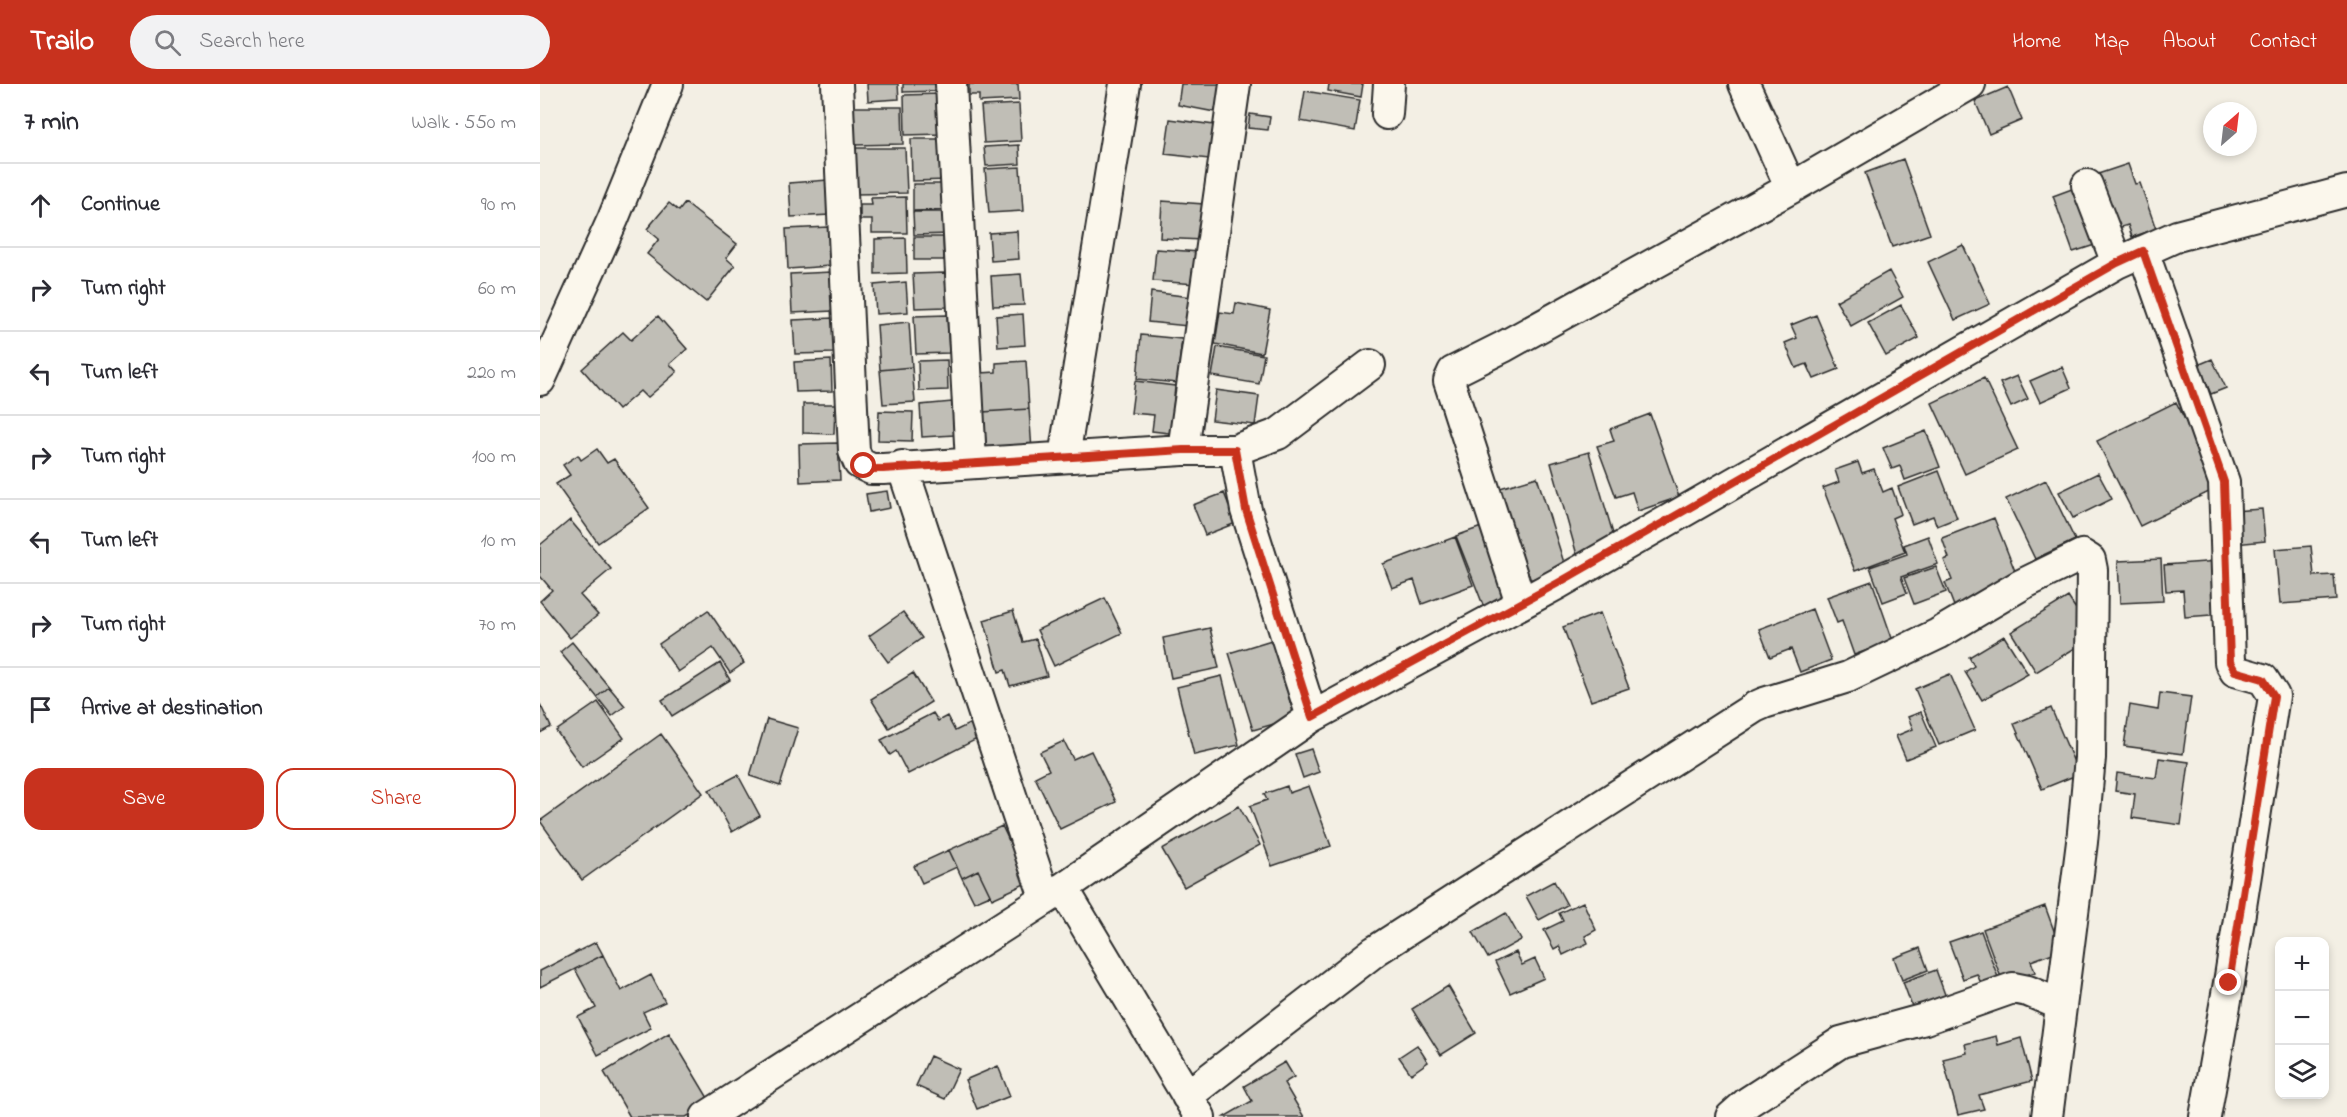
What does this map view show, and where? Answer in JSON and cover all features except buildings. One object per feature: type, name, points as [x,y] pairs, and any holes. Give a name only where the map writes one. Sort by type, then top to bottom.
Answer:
[{"type":"street","points":[[540,380],[613,219],[668,84]]},
{"type":"street","points":[[837,84],[855,457],[858,463],[871,469],[1183,450],[1235,450],[1278,434],[1370,365]]},
{"type":"street","points":[[951,84],[971,462]]},
{"type":"street","points":[[1064,458],[1125,84]]},
{"type":"street","points":[[1183,450],[1235,84]]},
{"type":"street","points":[[1387,114],[1389,84]]},
{"type":"street","points":[[1744,84],[1791,188]]},
{"type":"street","points":[[1521,603],[1450,387],[1450,376],[1791,188],[1970,84]]},
{"type":"street","points":[[2087,185],[2130,257],[2224,482],[2230,662],[2235,671],[2263,679],[2274,696],[2229,983],[2205,1117]]},
{"type":"street","points":[[706,1117],[1054,893],[1312,717],[1521,603],[2130,257],[2177,236],[2347,191]]},
{"type":"street","points":[[1235,450],[1246,510],[1312,717]]},
{"type":"street","points":[[902,466],[1054,893],[1193,1106],[1375,951],[1755,707],[1848,677],[1868,668],[1938,634],[2021,585],[2082,555],[2090,560],[2092,570],[2090,758],[2082,842],[2047,1117]]},
{"type":"street","points":[[1731,1117],[1748,1102],[1841,1042],[1925,1019],[2013,988],[2028,991],[2061,1005]]},
{"type":"route","points":[[864,466],[871,469],[883,469],[1183,450],[1235,450],[1246,510],[1312,717],[1558,583],[2117,263],[2143,251],[2224,482],[2230,662],[2235,671],[2263,679],[2274,696],[2229,983]]}]
